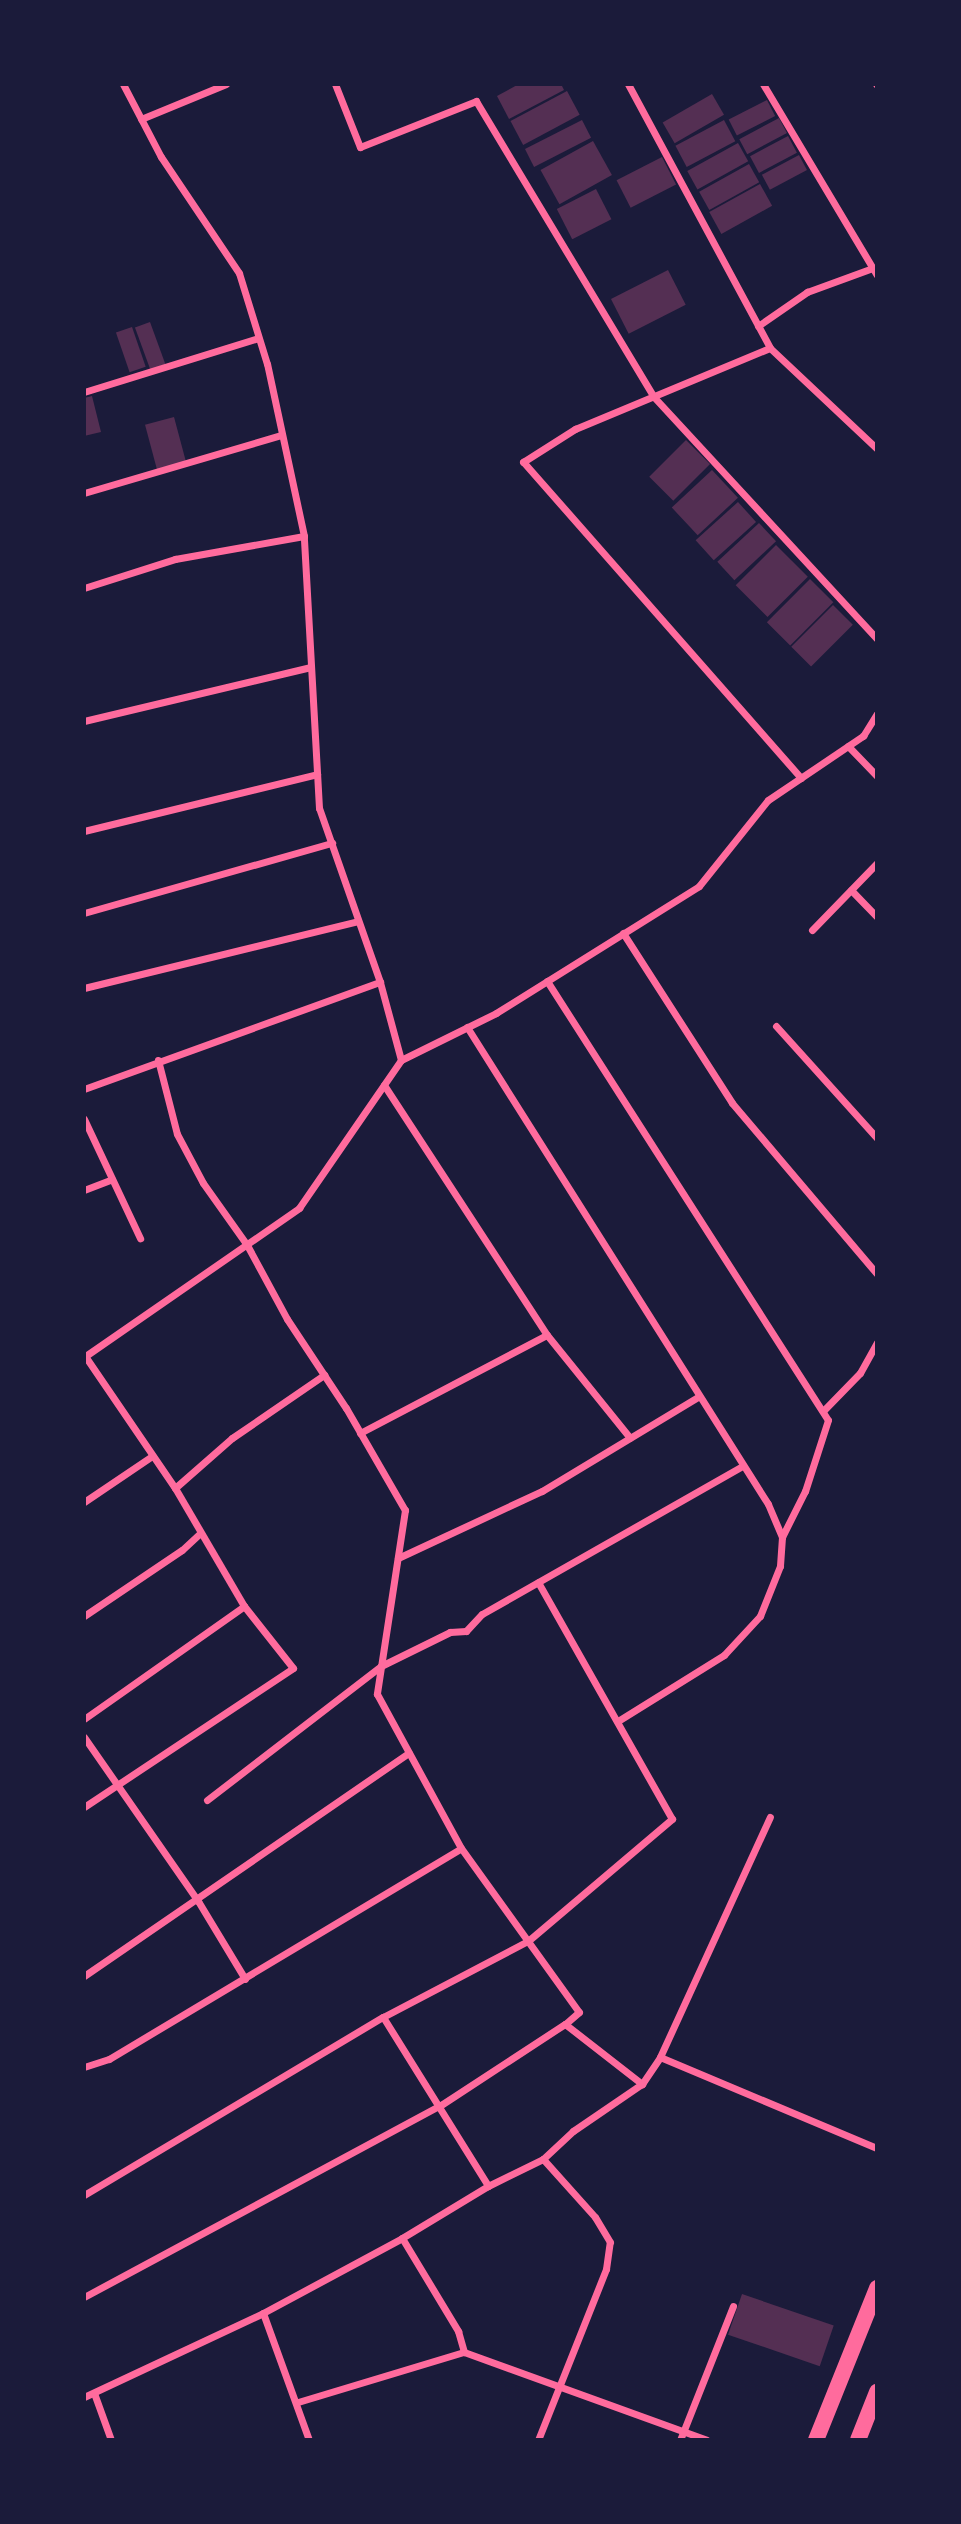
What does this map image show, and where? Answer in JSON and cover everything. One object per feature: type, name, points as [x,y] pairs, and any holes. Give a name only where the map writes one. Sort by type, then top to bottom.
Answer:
[{"type":"main road","points":[[816,2440],[877,2288]]},
{"type":"main road","points":[[858,2440],[877,2392]]},
{"type":"street","points":[[123,84],[161,157],[239,273],[258,338],[304,536],[319,808],[380,982],[401,1060]]},
{"type":"street","points":[[141,119],[226,84]]},
{"type":"street","points":[[335,84],[360,147],[476,102],[653,396],[877,639]]},
{"type":"street","points":[[628,84],[770,348],[877,449]]},
{"type":"street","points":[[763,84],[870,269],[877,275]]},
{"type":"street","points":[[758,326],[807,292],[870,269]]},
{"type":"street","points":[[84,392],[258,338]]},
{"type":"street","points":[[770,348],[575,429],[523,462],[801,778]]},
{"type":"street","points":[[84,494],[281,435]]},
{"type":"street","points":[[84,588],[176,559],[304,536]]},
{"type":"street","points":[[84,721],[310,667]]},
{"type":"street","points":[[84,1807],[293,1668],[244,1606],[175,1488],[85,1357],[299,1208],[401,1060],[467,1027],[547,981],[699,886],[768,800],[863,736],[877,714]]},
{"type":"street","points":[[848,746],[877,776]]},
{"type":"street","points":[[84,831],[317,774]]},
{"type":"street","points":[[84,913],[332,843]]},
{"type":"street","points":[[812,930],[877,863]]},
{"type":"street","points":[[852,890],[877,917]]},
{"type":"street","points":[[84,988],[358,921]]},
{"type":"street","points":[[623,933],[732,1102],[877,1274]]},
{"type":"street","points":[[547,981],[828,1420],[805,1491],[782,1537],[780,1566],[760,1616],[724,1656],[618,1721]]},
{"type":"street","points":[[84,1089],[158,1060],[380,982]]},
{"type":"street","points":[[776,1026],[877,1138]]},
{"type":"street","points":[[467,1027],[741,1467],[768,1504],[782,1537]]},
{"type":"street","points":[[84,2297],[441,2105],[565,2024],[579,2012],[461,1848],[377,1694],[405,1510],[360,1433],[287,1319],[247,1245],[203,1183],[177,1134],[158,1060]]},
{"type":"street","points":[[384,1085],[547,1335],[630,1438]]},
{"type":"street","points":[[84,1119],[140,1238]]},
{"type":"street","points":[[84,1191],[113,1180]]},
{"type":"street","points":[[360,1433],[547,1335]]},
{"type":"street","points":[[823,1411],[860,1373],[877,1342]]},
{"type":"street","points":[[175,1488],[232,1438],[324,1375]]},
{"type":"street","points":[[398,1558],[542,1491],[698,1397]]},
{"type":"street","points":[[84,1502],[152,1456]]},
{"type":"street","points":[[206,1800],[381,1666],[450,1632],[466,1630],[482,1615],[741,1467]]},
{"type":"street","points":[[84,1616],[182,1550],[200,1533]]},
{"type":"street","points":[[84,2195],[383,2017],[528,1941],[672,1819],[538,1582]]},
{"type":"street","points":[[84,1719],[244,1606]]},
{"type":"street","points":[[84,1737],[198,1901],[245,1979]]},
{"type":"street","points":[[84,1976],[198,1901],[409,1753]]},
{"type":"street","points":[[84,2397],[263,2313],[402,2238],[488,2186],[543,2159],[573,2131],[642,2084],[660,2057],[770,1817]]},
{"type":"street","points":[[84,2067],[109,2059],[461,1848]]},
{"type":"street","points":[[383,2017],[441,2105],[488,2186]]},
{"type":"street","points":[[565,2024],[642,2084]]},
{"type":"street","points":[[660,2057],[877,2148]]},
{"type":"street","points":[[538,2440],[606,2269],[610,2242],[595,2217],[543,2159]]},
{"type":"street","points":[[402,2238],[458,2331],[464,2352]]},
{"type":"street","points":[[680,2440],[733,2306]]},
{"type":"street","points":[[263,2313],[298,2402],[309,2440]]},
{"type":"street","points":[[298,2402],[464,2352],[707,2440]]},
{"type":"street","points":[[94,2393],[111,2440]]},
{"type":"building","points":[[519,84],[561,84],[564,90],[509,119],[497,96]]},
{"type":"building","points":[[567,91],[580,115],[523,145],[510,121]]},
{"type":"building","points":[[712,94],[724,115],[675,143],[663,122]]},
{"type":"building","points":[[767,100],[775,116],[737,136],[729,120]]},
{"type":"building","points":[[779,118],[787,133],[747,154],[739,139]]},
{"type":"building","points":[[582,120],[591,138],[534,167],[525,149]]},
{"type":"building","points":[[724,120],[735,141],[687,167],[675,146]]},
{"type":"building","points":[[788,136],[797,153],[759,173],[750,156]]},
{"type":"building","points":[[593,141],[612,175],[559,204],[541,170]]},
{"type":"building","points":[[738,143],[748,161],[697,189],[687,171]]},
{"type":"building","points":[[799,155],[807,170],[770,190],[762,175]]},
{"type":"building","points":[[662,157],[676,185],[631,208],[617,180]]},
{"type":"building","points":[[749,164],[759,182],[709,210],[699,192]]},
{"type":"building","points":[[760,184],[772,206],[721,234],[709,212]]},
{"type":"building","points":[[596,189],[611,219],[572,239],[557,209]]},
{"type":"building","points":[[668,270],[686,305],[629,334],[611,299]]},
{"type":"building","points":[[150,322],[165,364],[150,370],[135,327]]},
{"type":"building","points":[[132,327],[146,367],[130,372],[116,333]]},
{"type":"building","points":[[92,396],[101,432],[84,436],[84,398]]},
{"type":"building","points":[[174,417],[186,461],[157,469],[145,425]]},
{"type":"building","points":[[686,440],[710,464],[673,501],[649,477]]},
{"type":"building","points":[[712,470],[738,498],[698,535],[672,508]]},
{"type":"building","points":[[738,502],[756,522],[714,560],[696,540]]},
{"type":"building","points":[[759,523],[776,541],[734,580],[717,562]]},
{"type":"building","points":[[776,545],[808,577],[768,617],[736,585]]},
{"type":"building","points":[[810,579],[833,602],[790,645],[767,622]]},
{"type":"building","points":[[833,605],[853,625],[811,667],[791,647]]},
{"type":"building","points":[[742,2294],[834,2326],[820,2366],[728,2335]]}]
